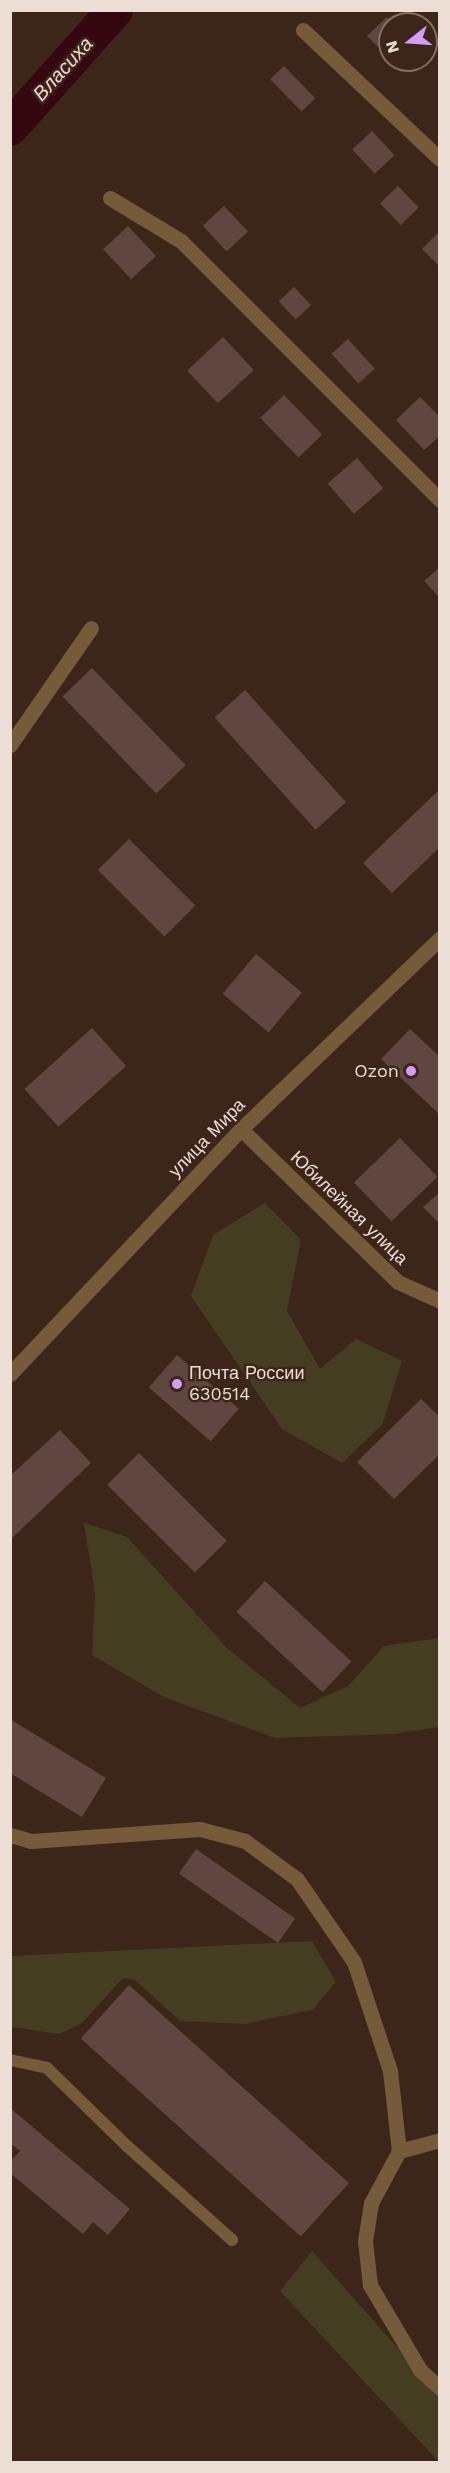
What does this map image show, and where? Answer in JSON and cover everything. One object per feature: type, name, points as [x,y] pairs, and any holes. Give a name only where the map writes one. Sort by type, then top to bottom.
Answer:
[{"type":"street","points":[[303,30],[440,159]]},
{"type":"street","points":[[110,198],[181,241],[440,500]]},
{"type":"street","points":[[10,745],[91,628]]},
{"type":"street","name":"улица Мира","points":[[10,1374],[241,1129],[440,938]]},
{"type":"street","name":"Юбилейная улица","points":[[241,1129],[398,1282],[440,1301]]},
{"type":"street","points":[[10,1835],[31,1841],[200,1829],[245,1841],[297,1879],[354,1962],[390,2071],[399,2151],[371,2203],[365,2241],[370,2285],[420,2370],[440,2388]]},
{"type":"street","points":[[399,2151],[440,2140]]},
{"type":"lane","points":[[10,2060],[47,2068],[127,2146],[232,2240]]},
{"type":"shaded area","points":[[265,1203],[301,1240],[287,1311],[320,1369],[356,1339],[402,1361],[382,1425],[342,1463],[282,1429],[191,1296],[213,1235]]},
{"type":"shaded area","points":[[84,1523],[127,1537],[227,1648],[300,1708],[348,1686],[384,1646],[439,1638],[439,1727],[394,1734],[275,1738],[164,1697],[92,1655],[95,1593]]},
{"type":"shaded area","points":[[312,1941],[336,1982],[312,2010],[245,2024],[180,2021],[135,1980],[123,1978],[82,2023],[59,2034],[11,2027],[11,1956]]},
{"type":"shaded area","points":[[312,2251],[439,2395],[439,2462],[280,2291]]},
{"type":"building","points":[[378,26],[378,47],[367,36]]},
{"type":"building","points":[[284,66],[315,98],[302,112],[270,79]]},
{"type":"building","points":[[372,131],[395,155],[375,174],[352,149]]},
{"type":"building","points":[[398,186],[419,208],[401,225],[380,203]]},
{"type":"building","points":[[224,206],[248,232],[227,251],[203,226]]},
{"type":"building","points":[[128,226],[156,256],[131,279],[103,249]]},
{"type":"building","points":[[440,231],[440,267],[422,249]]},
{"type":"building","points":[[294,287],[311,305],[296,320],[279,301]]},
{"type":"building","points":[[223,337],[254,370],[218,403],[187,370]]},
{"type":"building","points":[[348,339],[375,369],[358,383],[332,354]]},
{"type":"building","points":[[284,395],[322,435],[298,457],[260,418]]},
{"type":"building","points":[[420,397],[440,417],[440,436],[424,450],[396,420]]},
{"type":"building","points":[[357,458],[383,488],[354,514],[328,484]]},
{"type":"building","points":[[440,567],[440,598],[424,581]]},
{"type":"building","points":[[92,668],[186,765],[156,794],[63,696]]},
{"type":"building","points":[[245,690],[346,802],[316,830],[215,717]]},
{"type":"building","points":[[440,789],[440,847],[392,893],[363,863]]},
{"type":"building","points":[[129,839],[195,905],[164,937],[98,870]]},
{"type":"building","points":[[256,954],[302,993],[269,1032],[223,994]]},
{"type":"building","points":[[92,1028],[126,1066],[58,1127],[24,1089]]},
{"type":"building","points":[[410,1029],[440,1057],[440,1115],[381,1059]]},
{"type":"building","points":[[400,1138],[438,1177],[391,1221],[354,1182]]},
{"type":"building","points":[[440,1192],[440,1224],[423,1207]]},
{"type":"building","points":[[177,1355],[239,1409],[211,1441],[149,1387]]},
{"type":"building","points":[[421,1399],[440,1417],[440,1454],[394,1499],[357,1462]]},
{"type":"building","points":[[60,1430],[91,1463],[10,1540],[10,1476]]},
{"type":"building","points":[[139,1453],[227,1541],[195,1573],[107,1485]]},
{"type":"building","points":[[265,1581],[351,1661],[323,1692],[236,1612]]},
{"type":"building","points":[[10,1719],[106,1778],[82,1817],[10,1773]]},
{"type":"building","points":[[196,1849],[295,1918],[278,1943],[179,1874]]},
{"type":"building","points":[[129,1985],[349,2183],[301,2237],[81,2039]]},
{"type":"building","points":[[10,2108],[130,2209],[108,2235],[93,2222],[83,2234],[10,2173],[10,2162],[20,2151],[10,2143]]},
{"type":"waterway","name":"Власиха","points":[[10,128],[115,10]]},
{"type":"place","name":"Ozon","points":[[411,1071]]},
{"type":"place","name":"Почта России 630514","points":[[177,1384]]}]
